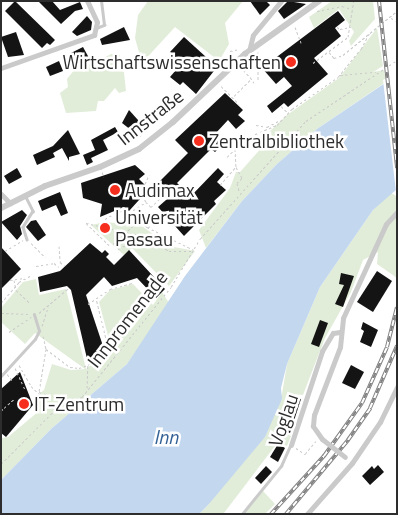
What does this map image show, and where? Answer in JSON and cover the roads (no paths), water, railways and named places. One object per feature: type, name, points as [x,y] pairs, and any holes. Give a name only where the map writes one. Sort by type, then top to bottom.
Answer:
[{"type":"street","points":[[1,68],[77,44],[94,35],[96,16],[87,1]]},
{"type":"street","name":"Innstraße","points":[[246,51],[254,35],[281,1]]},
{"type":"street","name":"Innstraße","points":[[1,208],[25,195],[139,149],[216,82],[246,51],[292,22],[319,1]]},
{"type":"street","points":[[1,194],[10,203]]},
{"type":"street","name":"Voglau","points":[[352,463],[321,438],[312,426],[314,415],[340,347],[340,332],[386,224],[397,212]]},
{"type":"street","name":"Voglau","points":[[291,445],[322,351],[333,333],[340,332]]},
{"type":"street","points":[[307,514],[352,463],[380,422],[397,387]]},
{"type":"lane","points":[[96,28],[104,25],[101,1]]},
{"type":"lane","points":[[25,195],[33,211],[23,227],[27,239]]},
{"type":"lane","points":[[1,376],[39,330],[34,315]]},
{"type":"lane","name":"Voglau","points":[[242,514],[282,466],[291,445]]},
{"type":"water","name":"Inn","points":[[397,75],[397,189],[373,210],[320,287],[287,364],[281,388],[282,399],[265,437],[209,504],[199,514],[1,514],[1,480],[51,429],[127,364],[185,276],[242,201],[277,164],[317,129]]},
{"type":"railway","points":[[379,1],[397,168]]},
{"type":"railway","points":[[271,514],[324,456],[362,403],[387,347],[397,307]]},
{"type":"railway","points":[[286,514],[348,440],[370,408],[397,346]]},
{"type":"place","name":"Wirtschaftswissenschaften","points":[[291,62]]},
{"type":"place","name":"Zentralbibliothek","points":[[199,141]]},
{"type":"place","name":"Audimax","points":[[115,190]]},
{"type":"place","name":"Universität Passau","points":[[105,228]]},
{"type":"place","name":"IT-Zentrum","points":[[24,404]]}]
